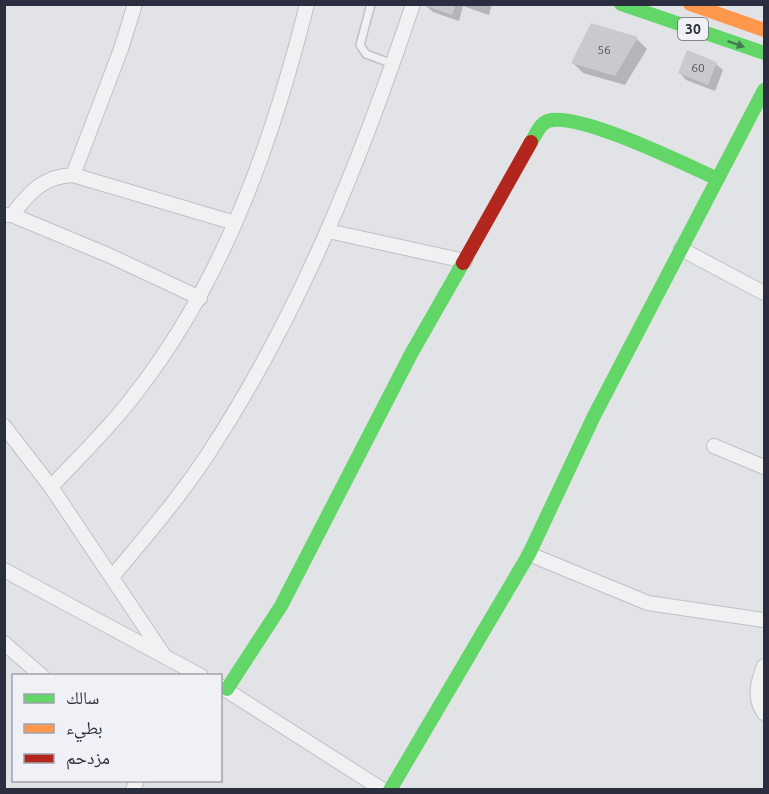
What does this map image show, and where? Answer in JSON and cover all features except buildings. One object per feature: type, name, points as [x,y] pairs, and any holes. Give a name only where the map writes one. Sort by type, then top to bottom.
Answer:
[{"type":"street","points":[[73,175],[121,49],[135,4]]},
{"type":"street","points":[[51,487],[134,396],[200,298],[236,223],[284,84],[307,4]]},
{"type":"street","points":[[111,577],[164,515],[210,451],[279,333],[362,153],[413,4]]},
{"type":"street","name":"30","points":[[621,4],[765,53]]},
{"type":"street","name":"30","points":[[699,6],[765,30]]},
{"type":"street","points":[[390,789],[529,554],[594,416],[765,90]]},
{"type":"street","points":[[384,789],[224,688],[286,597],[411,354],[534,136],[549,121],[559,119],[600,129],[718,178]]},
{"type":"street","points":[[200,298],[8,215],[28,194],[48,179],[73,175],[236,223]]},
{"type":"street","points":[[328,231],[465,261]]},
{"type":"street","points":[[681,249],[765,293]]},
{"type":"street","points":[[4,426],[51,487],[163,654]]},
{"type":"street","points":[[714,446],[765,467]]},
{"type":"street","points":[[529,554],[648,603],[765,620]]},
{"type":"street","points":[[4,570],[163,654],[195,674]]},
{"type":"street","points":[[4,643],[41,674]]},
{"type":"street","points":[[765,666],[757,687],[759,703],[765,713]]},
{"type":"lane","points":[[371,4],[360,45],[366,54],[393,64]]},
{"type":"traffic: fast","points":[[621,4],[764,53]]},
{"type":"traffic: fast","points":[[390,790],[529,554],[594,416],[764,90]]},
{"type":"traffic: fast","points":[[531,142],[545,122],[563,120],[607,131],[718,179]]},
{"type":"traffic: fast","points":[[227,689],[281,606],[411,354],[463,263]]},
{"type":"traffic: slow","points":[[690,4],[764,30]]},
{"type":"traffic: jam","points":[[463,263],[531,142]]}]
